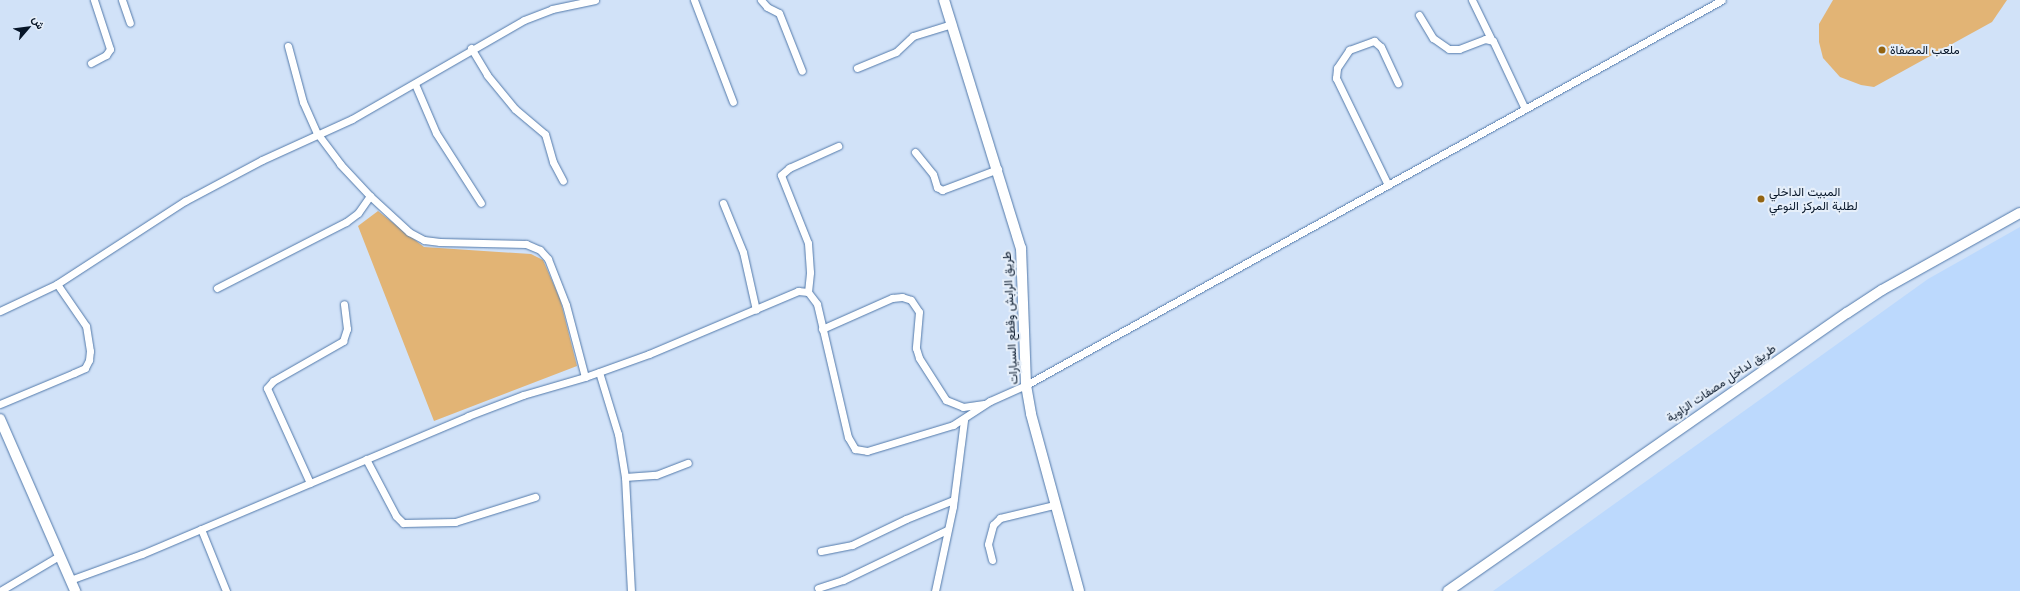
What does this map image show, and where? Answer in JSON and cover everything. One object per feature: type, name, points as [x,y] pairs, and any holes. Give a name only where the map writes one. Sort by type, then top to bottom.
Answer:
[{"type":"street","points":[[91,63],[106,55],[110,49],[94,0]]},
{"type":"street","points":[[122,0],[130,23]]},
{"type":"street","points":[[0,311],[57,284],[185,201],[317,133],[352,118],[415,84],[471,48],[524,20],[552,10],[595,0]]},
{"type":"street","points":[[694,0],[733,102]]},
{"type":"street","points":[[761,0],[767,7],[779,13],[802,71]]},
{"type":"street","name":"طريق الرابش وقطع السيارات","points":[[944,0],[998,169],[1022,260],[1026,385],[1036,440],[1079,591]]},
{"type":"street","points":[[1472,0],[1525,109]]},
{"type":"street","points":[[70,580],[142,554],[366,458],[509,400],[599,372],[756,310],[798,291],[808,292],[815,299],[848,437],[855,449],[867,452],[964,420],[986,403],[1026,385],[1722,0]]},
{"type":"street","points":[[1419,14],[1433,38],[1449,49],[1459,49],[1491,39]]},
{"type":"street","points":[[857,68],[896,52],[913,36],[952,24]]},
{"type":"street","points":[[1388,185],[1336,78],[1337,68],[1348,50],[1368,40],[1374,41],[1381,47],[1398,83]]},
{"type":"street","points":[[288,46],[304,102],[317,133],[340,164],[370,196],[408,232],[424,240],[526,244],[540,250],[548,258],[556,276],[585,377]]},
{"type":"street","points":[[471,48],[487,75],[515,109],[545,134],[553,162],[563,181]]},
{"type":"street","points":[[415,84],[436,133],[481,204]]},
{"type":"street","points":[[808,292],[810,272],[808,243],[781,175],[789,168],[838,146]]},
{"type":"street","points":[[915,152],[933,174],[937,187],[942,190],[998,169]]},
{"type":"street","points":[[217,288],[352,218],[370,196]]},
{"type":"street","points":[[722,203],[743,252],[756,310]]},
{"type":"street","name":"طريق لداخل مصفات الزاوية","points":[[1448,591],[1847,313],[1882,290],[2020,213]]},
{"type":"street","points":[[0,404],[85,368],[89,360],[90,351],[86,326],[57,284]]},
{"type":"street","points":[[822,329],[892,298],[902,297],[911,300],[919,312],[916,348],[919,358],[946,400],[963,407],[986,403]]},
{"type":"street","points":[[310,483],[266,388],[273,381],[343,341],[347,329],[344,304]]},
{"type":"street","points":[[599,372],[618,434],[625,477],[631,591]]},
{"type":"street","points":[[0,419],[75,591]]},
{"type":"street","points":[[935,591],[953,500],[964,420]]},
{"type":"street","points":[[366,458],[396,516],[403,523],[455,522],[534,497]]},
{"type":"street","points":[[625,477],[656,476],[688,463]]},
{"type":"street","points":[[821,551],[852,546],[906,519],[953,500]]},
{"type":"street","points":[[992,560],[988,544],[993,525],[1000,518],[1054,505]]},
{"type":"street","points":[[201,529],[226,591]]},
{"type":"street","points":[[818,588],[844,580],[947,530]]},
{"type":"street","points":[[0,591],[59,556]]},
{"type":"shaded area","name":"ملعب المصفاة","points":[[1833,0],[2007,0],[1992,22],[1874,87],[1861,85],[1840,77],[1823,58],[1819,42],[1819,24]]},
{"type":"shaded area","points":[[378,211],[424,247],[531,254],[543,260],[560,299],[577,366],[434,421],[358,226]]},
{"type":"shaded area","points":[[2020,227],[2020,591],[1493,591],[1928,279]]},
{"type":"place","name":"ملعب المصفاة","points":[[1882,50]]},
{"type":"place","name":"المبيت الداخلي لطلبة المركز النوعي","points":[[1761,199]]}]
